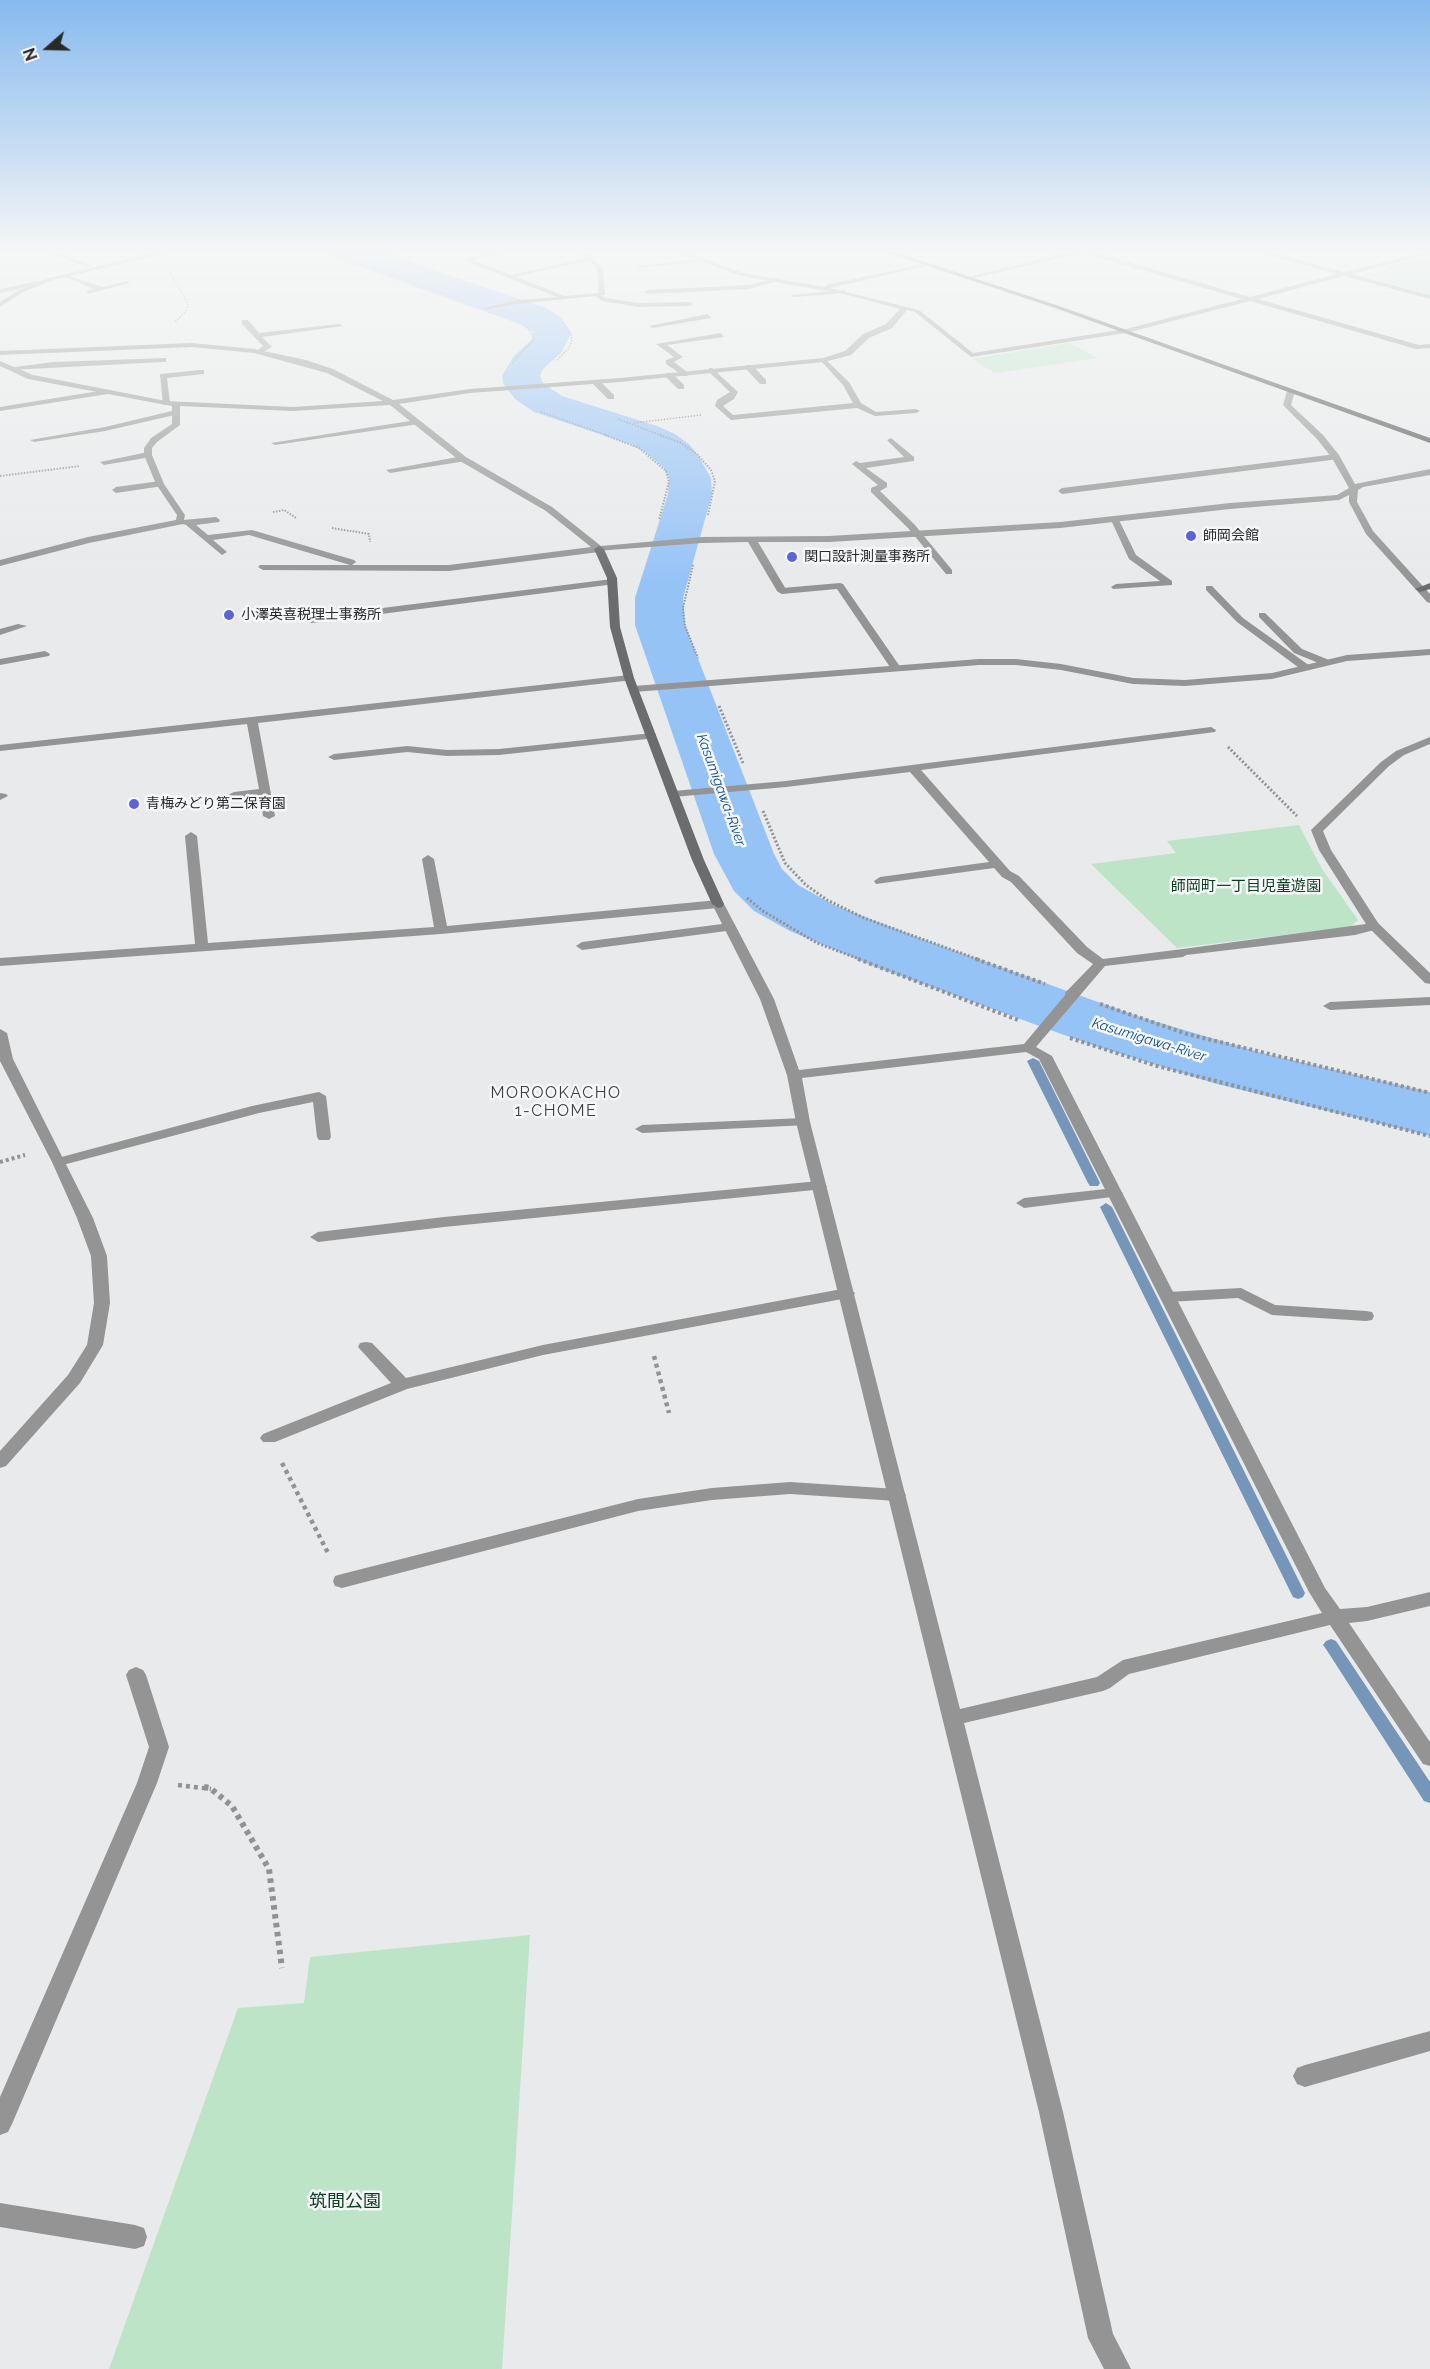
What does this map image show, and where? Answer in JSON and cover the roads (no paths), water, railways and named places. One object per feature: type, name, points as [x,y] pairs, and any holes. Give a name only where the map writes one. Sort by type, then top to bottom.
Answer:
[{"type":"main road","points":[[1210,362],[1430,441]]},
{"type":"street","points":[[11,368],[120,362]]},
{"type":"street","points":[[295,362],[330,371],[392,403],[463,459],[549,509],[599,549],[612,582],[615,627],[629,678],[698,861],[767,999],[794,1075],[803,1122],[1052,2112],[1101,2338],[1118,2369]]},
{"type":"street","points":[[669,362],[684,374]]},
{"type":"street","points":[[0,363],[31,377],[173,407],[293,409],[392,403],[448,393],[508,387],[596,382],[807,362]]},
{"type":"street","points":[[825,362],[846,384],[858,405],[875,414],[916,411]]},
{"type":"street","points":[[749,367],[763,382]]},
{"type":"street","points":[[712,370],[734,392],[731,397],[720,402],[719,406],[731,418],[858,405]]},
{"type":"street","points":[[201,372],[163,376],[176,425],[154,440],[148,448],[148,455],[160,484],[185,523],[222,552]]},
{"type":"street","points":[[669,375],[681,387]]},
{"type":"street","points":[[596,382],[611,397]]},
{"type":"street","points":[[1291,391],[1287,405],[1320,437],[1336,457],[1354,490],[1353,502],[1369,532],[1425,588],[1430,600]]},
{"type":"street","points":[[0,409],[105,392]]},
{"type":"street","points":[[34,440],[105,429],[173,407]]},
{"type":"street","points":[[275,443],[416,422]]},
{"type":"street","points":[[891,440],[911,459],[857,465],[884,485],[874,490],[918,535],[949,572]]},
{"type":"street","points":[[104,462],[148,455]]},
{"type":"street","points":[[1062,491],[1336,457]]},
{"type":"street","points":[[390,470],[463,459]]},
{"type":"street","points":[[263,567],[449,568],[599,549],[699,540],[829,539],[918,535],[1114,520],[1339,497],[1360,485],[1430,472]]},
{"type":"street","points":[[116,490],[160,484]]},
{"type":"street","points":[[0,563],[88,540],[185,523],[216,520]]},
{"type":"street","points":[[1114,520],[1132,557],[1169,583],[1116,587]]},
{"type":"street","points":[[206,538],[249,532],[365,567]]},
{"type":"street","points":[[751,539],[782,591],[840,586],[896,668]]},
{"type":"street","points":[[311,620],[612,582]]},
{"type":"street","points":[[1209,588],[1240,620],[1306,668]]},
{"type":"street","points":[[1262,615],[1298,651],[1325,662]]},
{"type":"street","points":[[0,632],[22,627]]},
{"type":"street","points":[[634,689],[979,662],[1016,662],[1061,667],[1133,681],[1185,683],[1272,676],[1325,662],[1430,652]]},
{"type":"street","points":[[0,662],[45,654]]},
{"type":"street","points":[[0,748],[629,678]]},
{"type":"street","points":[[252,720],[269,816]]},
{"type":"street","points":[[674,794],[913,768],[1211,730]]},
{"type":"street","points":[[334,757],[407,749],[447,753],[499,752],[652,736]]},
{"type":"street","points":[[1430,740],[1400,753],[1385,764],[1317,830],[1325,850],[1374,926],[1430,980]]},
{"type":"street","points":[[913,768],[998,864],[1082,950],[1100,963],[1355,931],[1374,926]]},
{"type":"street","points":[[234,795],[265,792]]},
{"type":"street","points":[[191,837],[202,947]]},
{"type":"street","points":[[428,859],[441,930]]},
{"type":"street","points":[[880,881],[998,864]]},
{"type":"street","points":[[0,962],[441,930],[718,904]]},
{"type":"street","points":[[582,946],[730,927]]},
{"type":"street","points":[[1028,1048],[1072,995],[1098,969],[1100,963]]},
{"type":"street","points":[[1330,1006],[1430,1001]]},
{"type":"street","points":[[0,1033],[6,1059],[85,1218],[99,1256],[102,1303],[95,1345],[74,1379],[0,1462]]},
{"type":"street","points":[[794,1075],[1028,1048],[1045,1056],[1333,1617],[1430,1758]]},
{"type":"street","points":[[58,1162],[257,1109],[319,1096],[324,1137]]},
{"type":"street","points":[[642,1129],[803,1122]]},
{"type":"street","points":[[318,1237],[444,1222],[819,1186]]},
{"type":"street","points":[[1024,1203],[1115,1193]]},
{"type":"street","points":[[269,1438],[402,1385],[543,1350],[847,1293]]},
{"type":"street","points":[[1168,1297],[1241,1293],[1272,1310],[1366,1316]]},
{"type":"street","points":[[366,1347],[402,1385]]},
{"type":"street","points":[[342,1581],[638,1505],[712,1494],[790,1488],[897,1495]]},
{"type":"street","points":[[953,1718],[1103,1683],[1123,1668],[1333,1617],[1367,1614],[1430,1599]]},
{"type":"street","points":[[0,2124],[147,1783],[159,1747],[136,1675]]},
{"type":"street","points":[[1305,2076],[1430,2041]]},
{"type":"street","points":[[0,2215],[135,2237]]},
{"type":"waterway","name":"Kasumigawa-River","points":[[530,362],[521,376],[522,383],[529,391],[548,404],[643,435],[660,443],[675,454],[690,478],[690,494],[659,598],[660,625],[744,854],[756,878],[776,898],[812,918],[899,953],[1116,1031],[1242,1069],[1430,1114]]},
{"type":"waterway","points":[[1063,1030],[1073,1016]]},
{"type":"waterway","points":[[1033,1061],[1094,1183]]},
{"type":"waterway","points":[[1106,1207],[1298,1593]]},
{"type":"waterway","points":[[1331,1645],[1430,1796]]},
{"type":"place","name":"師岡会館","points":[[1191,536]]},
{"type":"place","name":"関口設計測量事務所","points":[[792,557]]},
{"type":"place","name":"小澤英喜税理士事務所","points":[[229,615]]},
{"type":"place","name":"青梅みどり第二保育園","points":[[134,804]]},
{"type":"district","name":"MOROOKACHO 1-CHOME","points":[[556,1102]]},
{"type":"park label","name":"師岡町一丁目児童遊園","points":[[1246,886]]},
{"type":"park label","name":"筑間公園","points":[[345,2202]]}]
